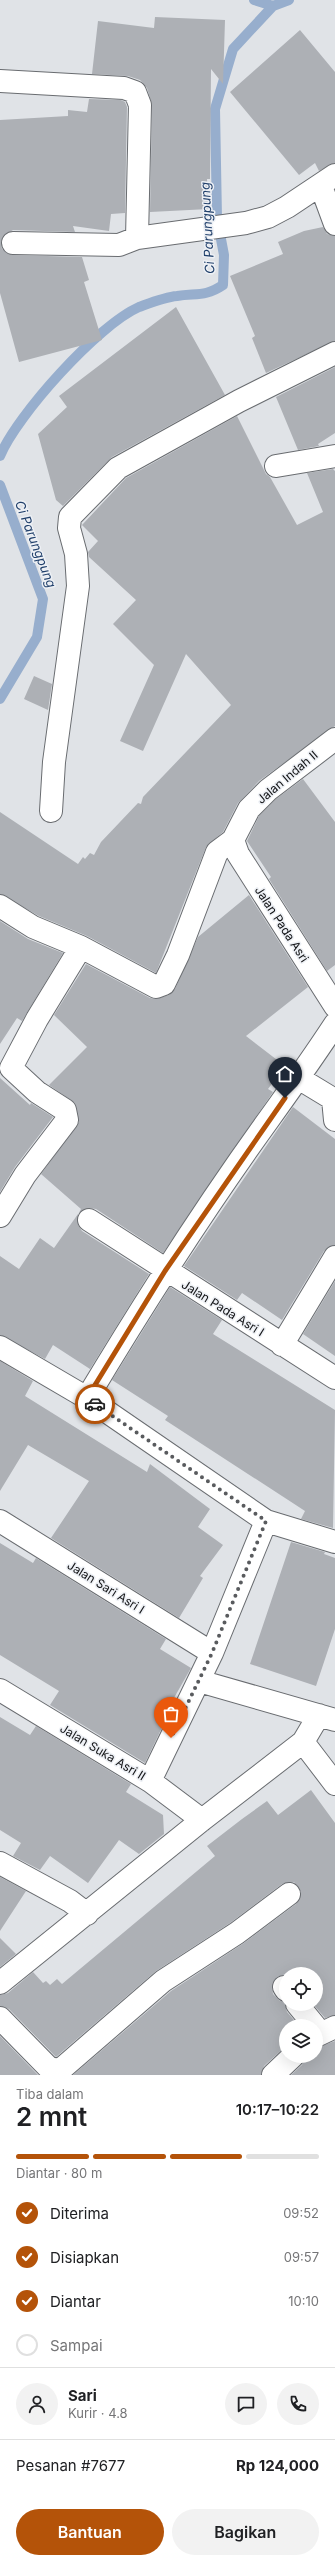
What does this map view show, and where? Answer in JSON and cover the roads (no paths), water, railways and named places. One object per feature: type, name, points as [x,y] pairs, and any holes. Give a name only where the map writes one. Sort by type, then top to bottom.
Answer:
[{"type":"street","points":[[0,81],[124,88],[135,92],[140,105],[137,238]]},
{"type":"street","points":[[13,243],[119,245],[137,238],[204,230],[246,223],[288,207],[328,180],[335,224]]},
{"type":"street","points":[[51,811],[54,762],[78,586],[76,554],[69,528],[70,517],[118,468],[239,401],[335,353]]},
{"type":"street","points":[[276,466],[335,456]]},
{"type":"street","name":"Jalan Indah II","points":[[233,840],[249,809],[268,790],[335,739]]},
{"type":"street","points":[[0,906],[33,927],[81,947],[156,987],[164,984],[178,955],[217,852],[233,840]]},
{"type":"street","name":"Jalan Pada Asri","points":[[233,840],[238,854],[335,1006]]},
{"type":"street","points":[[0,1216],[25,1175],[67,1120],[65,1110],[37,1092],[11,1068],[37,1019],[81,947]]},
{"type":"street","points":[[87,1398],[165,1271],[269,1118],[300,1079],[335,1024]]},
{"type":"street","points":[[300,1079],[334,1105]]},
{"type":"street","name":"Jalan Pada Asri I","points":[[89,1220],[165,1271],[335,1378]]},
{"type":"street","points":[[282,1345],[335,1257]]},
{"type":"street","points":[[0,1347],[87,1398],[266,1521],[335,1542]]},
{"type":"street","name":"Jalan Sari Asri I","points":[[0,1521],[212,1653]]},
{"type":"street","points":[[150,1781],[212,1653],[266,1521]]},
{"type":"street","points":[[0,1983],[202,1820],[303,1742],[327,1718],[199,1681]]},
{"type":"street","name":"Jalan Suka Asri II","points":[[0,1690],[150,1781],[202,1820]]},
{"type":"street","points":[[303,1742],[335,1784]]},
{"type":"street","points":[[0,1863],[70,1901],[87,1914]]},
{"type":"street","points":[[0,2018],[48,2067],[59,2071],[163,1981],[237,1933],[289,1894]]},
{"type":"street","points":[[303,2011],[310,2019]]},
{"type":"street","points":[[273,2075],[286,2063]]},
{"type":"waterway","points":[[254,0],[273,6]]},
{"type":"waterway","name":"Ci Parungpung","points":[[0,456],[23,418],[41,396],[60,373],[102,332],[122,317],[139,307],[172,297],[206,293],[223,285],[224,255],[217,218],[215,109],[233,49],[273,6],[289,0]]},
{"type":"waterway","name":"Ci Parungpung","points":[[0,485],[43,599],[37,637],[0,699]]}]
